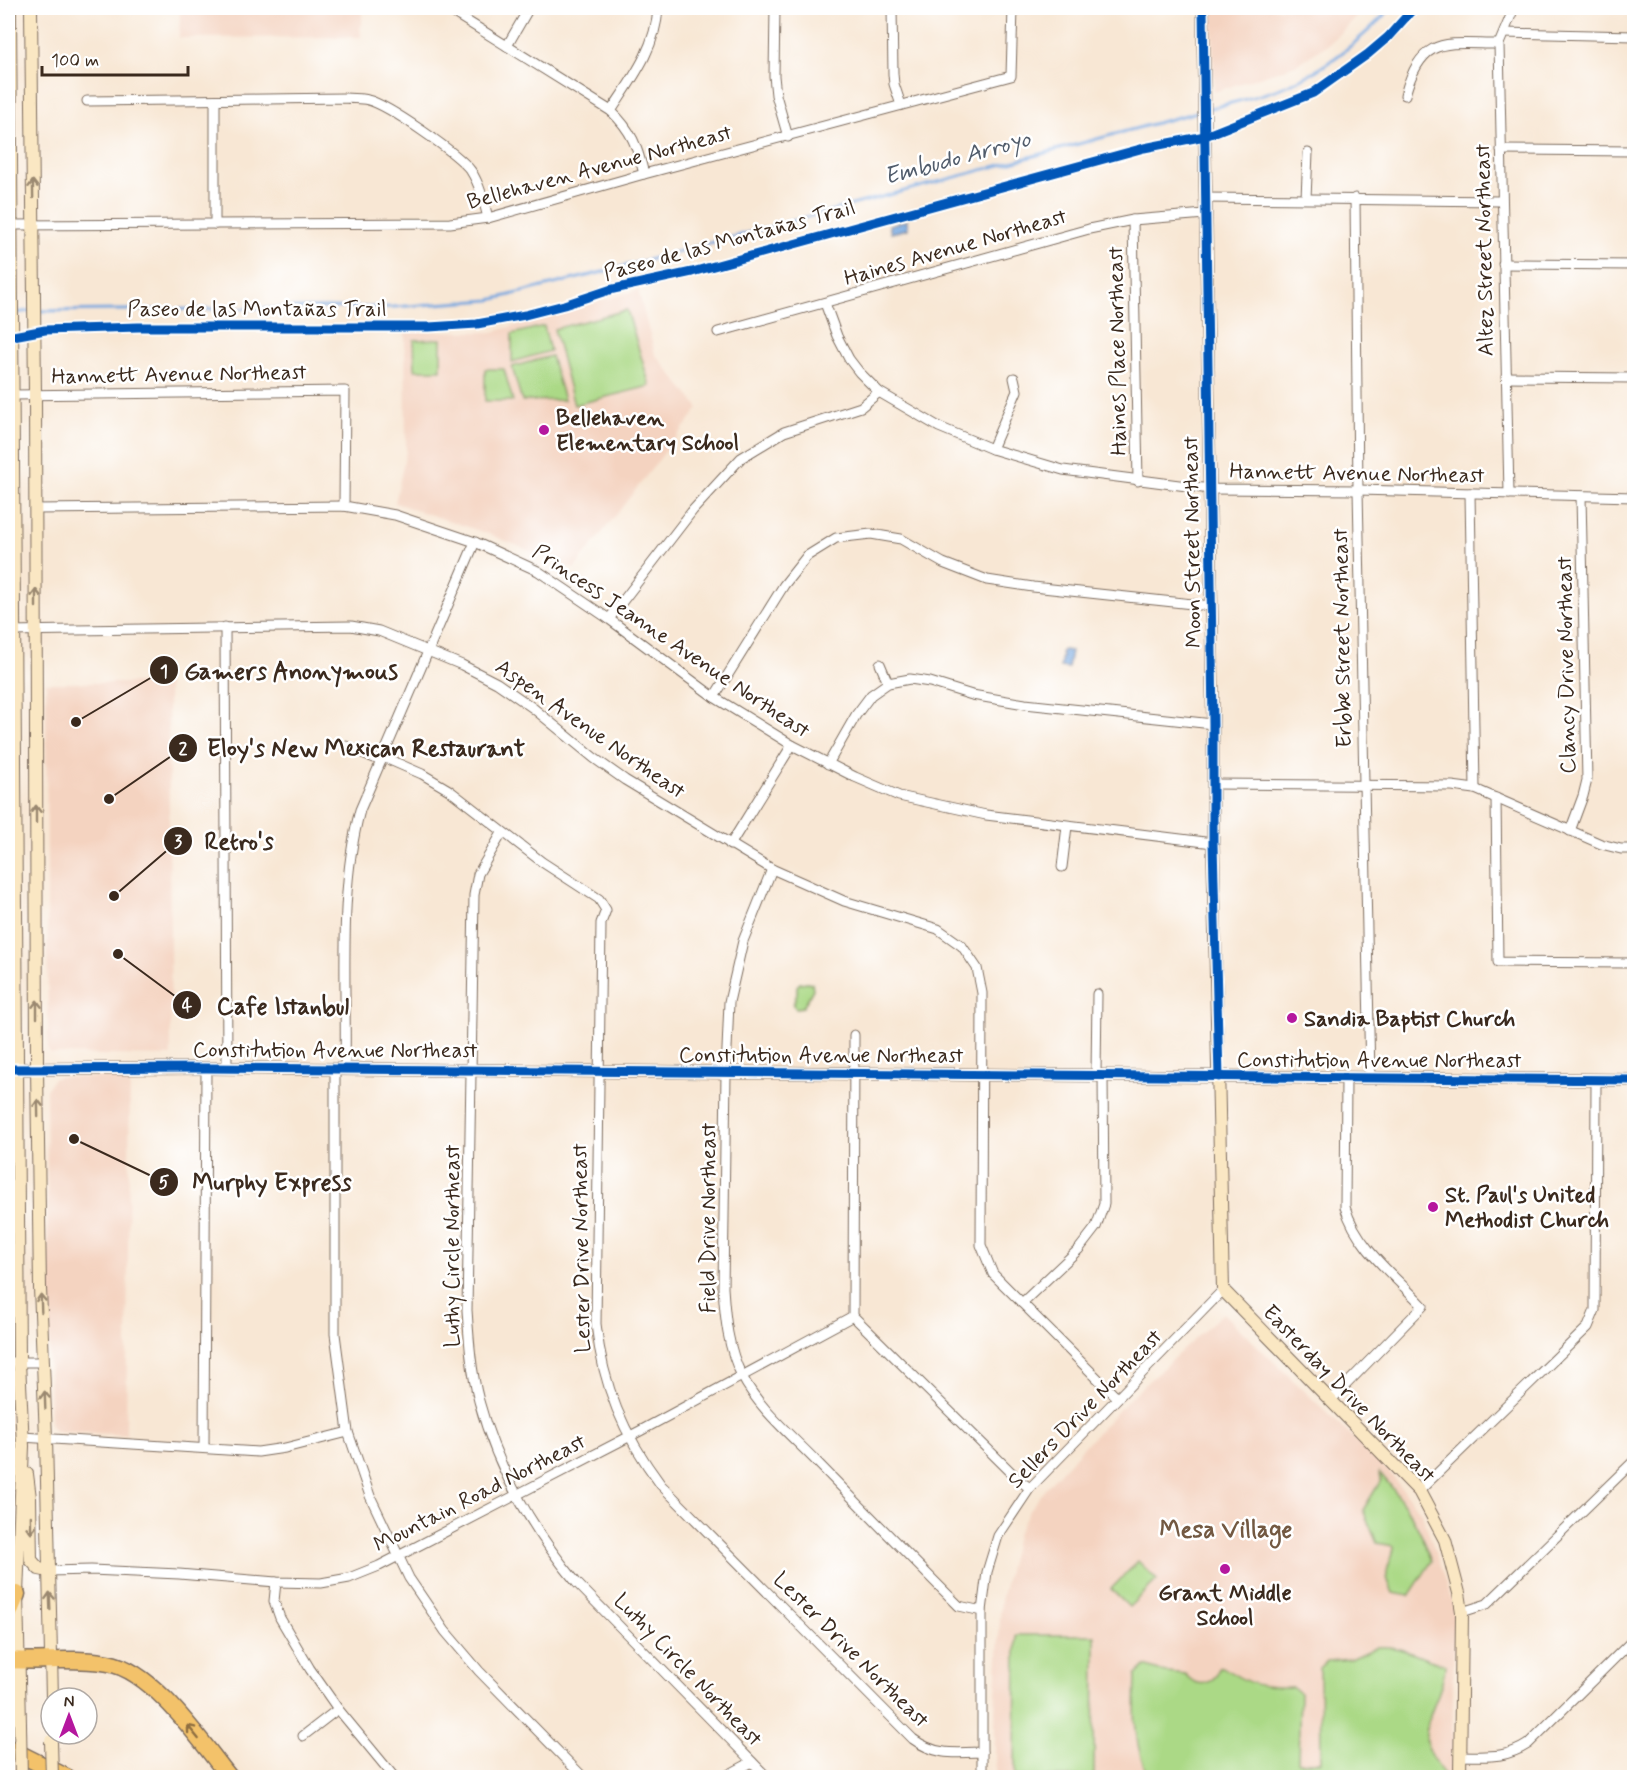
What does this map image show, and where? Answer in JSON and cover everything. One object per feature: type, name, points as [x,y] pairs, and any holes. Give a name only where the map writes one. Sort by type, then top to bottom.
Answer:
[{"type":"highway","points":[[8,1616],[16,1594]]},
{"type":"highway","points":[[13,1660],[74,1659],[112,1663],[141,1677],[168,1701],[230,1778]]},
{"type":"highway","points":[[8,1748],[68,1778]]},
{"type":"main road","points":[[10,8],[13,395],[11,630],[13,1362],[30,1498],[31,1560],[39,1569],[49,1571]]},
{"type":"main road","points":[[31,8],[38,1068],[52,1686]]},
{"type":"main road","name":"Moon Street Northeast","points":[[1203,8],[1213,843],[1223,1290]]},
{"type":"main road","name":"Constitution Avenue Northeast","points":[[12,1068],[1635,1080]]},
{"type":"main road","name":"Easterday Drive Northeast","points":[[1223,1290],[1419,1491],[1445,1540],[1462,1612],[1460,1778]]},
{"type":"main road","points":[[21,1778],[20,1724],[13,1660],[22,1442]]},
{"type":"main road","points":[[51,1746],[52,1778]]},
{"type":"street","points":[[446,8],[611,111],[624,123],[634,140],[644,174]]},
{"type":"street","points":[[507,46],[529,8]]},
{"type":"street","points":[[611,111],[638,70],[652,41],[658,8]]},
{"type":"street","points":[[775,8],[774,76],[776,95],[788,137]]},
{"type":"street","points":[[892,8],[893,74],[901,105]]},
{"type":"street","name":"Bellehaven Avenue Northeast","points":[[11,225],[450,222],[488,218],[1011,76],[1013,8]]},
{"type":"street","name":"Altez Street Northeast","points":[[1509,494],[1499,44],[1514,8]]},
{"type":"street","points":[[1504,33],[1635,36]]},
{"type":"street","points":[[1404,95],[1411,73],[1430,50],[1444,44],[1499,44]]},
{"type":"street","points":[[87,101],[345,98],[368,100],[424,133],[458,157],[470,170],[478,184],[488,218]]},
{"type":"street","points":[[214,100],[215,224]]},
{"type":"street","points":[[1501,150],[1635,151]]},
{"type":"street","points":[[1306,198],[1308,153]]},
{"type":"street","points":[[1205,198],[1501,201]]},
{"type":"street","name":"Erbbe Street Northeast","points":[[1355,198],[1358,490],[1370,1078]]},
{"type":"street","name":"Haines Avenue Northeast","points":[[718,332],[1089,229],[1133,220],[1205,214]]},
{"type":"street","name":"Haines Place Northeast","points":[[1133,220],[1138,481]]},
{"type":"street","points":[[1503,264],[1635,265]]},
{"type":"street","name":"Hannett Avenue Northeast","points":[[825,303],[837,336],[849,359],[879,392],[939,427],[992,449],[1063,470],[1210,489],[1635,497]]},
{"type":"street","points":[[1506,377],[1635,378]]},
{"type":"street","points":[[992,449],[1017,391],[1014,378]]},
{"type":"street","name":"Hannett Avenue Northeast","points":[[13,395],[345,391],[344,506]]},
{"type":"street","points":[[609,619],[693,510],[741,458],[784,432],[861,407],[879,392]]},
{"type":"street","points":[[1470,493],[1475,789]]},
{"type":"street","name":"Clancy Drive Northeast","points":[[1570,831],[1587,780],[1581,496]]},
{"type":"street","name":"Princess Jeanne Avenue Northeast","points":[[36,509],[344,506],[395,514],[475,542],[545,575],[714,697],[792,746],[899,796],[976,814],[1213,843]]},
{"type":"street","points":[[714,697],[784,585],[807,556],[836,538],[871,534],[901,539],[943,563],[987,580],[1211,606]]},
{"type":"street","points":[[475,542],[360,810],[352,840],[346,882],[335,1334],[348,1432],[370,1496],[409,1578],[445,1631],[479,1671],[584,1778]]},
{"type":"street","name":"Aspen Avenue Northeast","points":[[11,630],[351,626],[379,631],[429,651],[497,683],[533,708],[624,780],[772,869],[844,901],[938,929],[962,946],[977,968],[982,993],[981,1245],[993,1274],[1117,1398]]},
{"type":"street","points":[[225,627],[227,1068]]},
{"type":"street","points":[[880,664],[888,683]]},
{"type":"street","points":[[828,764],[856,715],[871,695],[888,683],[910,679],[930,682],[972,695],[1025,704],[1213,724]]},
{"type":"street","name":"Lester Drive Northeast","points":[[346,746],[422,774],[449,790],[502,833],[599,899],[606,910],[601,922],[596,1324],[604,1372],[618,1414],[644,1462],[661,1485],[913,1739],[926,1749],[945,1753],[982,1752]]},
{"type":"street","points":[[730,845],[792,746]]},
{"type":"street","points":[[1214,784],[1452,786],[1475,789],[1600,844],[1621,849],[1635,849]]},
{"type":"street","points":[[1496,798],[1498,962],[1635,963]]},
{"type":"street","points":[[1062,867],[1067,826]]},
{"type":"street","name":"Luthy Circle Northeast","points":[[502,833],[478,874],[474,895],[466,1310],[473,1370],[482,1411],[489,1433],[516,1494],[550,1551],[576,1582],[768,1778]]},
{"type":"street","name":"Field Drive Northeast","points":[[772,869],[743,941],[729,1002],[724,1296],[730,1345],[742,1377],[758,1400],[958,1606],[982,1611]]},
{"type":"street","points":[[1022,1303],[1079,1249],[1096,1227],[1104,1204],[1097,994]]},
{"type":"street","points":[[854,1035],[853,1316],[1020,1481],[1030,1488]]},
{"type":"street","points":[[204,1448],[206,1068]]},
{"type":"street","points":[[1331,1400],[1423,1306],[1359,1239],[1350,1224],[1345,1207],[1346,1078]]},
{"type":"street","points":[[1419,1491],[1588,1327],[1592,1319],[1595,1310],[1596,1080]]},
{"type":"street","name":"Sellers Drive Northeast","points":[[982,1778],[982,1611],[987,1572],[998,1536],[1030,1488],[1223,1290]]},
{"type":"street","name":"Mountain Road Northeast","points":[[49,1571],[92,1570],[179,1574],[276,1582],[321,1583],[349,1578],[397,1556],[629,1436],[853,1316]]},
{"type":"street","points":[[13,1362],[43,1362]]},
{"type":"street","points":[[22,1442],[46,1438],[258,1452],[285,1448],[348,1432]]},
{"type":"street","points":[[1462,1612],[1487,1604],[1635,1461]]},
{"type":"street","points":[[276,1582],[274,1600],[280,1618],[310,1669],[338,1709],[395,1778]]},
{"type":"street","points":[[1460,1756],[1496,1756],[1514,1753],[1635,1639]]},
{"type":"street","points":[[303,1736],[338,1709]]},
{"type":"street","points":[[722,1778],[752,1762]]},
{"type":"shaded area","points":[[180,8],[362,8],[361,37],[179,38]]},
{"type":"shaded area","points":[[1212,8],[1365,8],[1330,43],[1296,65],[1214,92]]},
{"type":"shaded area","name":"Bellehaven Elementary School","points":[[638,290],[655,354],[699,408],[574,569],[489,534],[395,503],[406,452],[405,331],[493,332]]},
{"type":"shaded area","points":[[46,683],[168,683],[171,1056],[51,1054],[48,1050]]},
{"type":"shaded area","points":[[58,1077],[130,1078],[126,1435],[55,1431],[50,1424],[46,1090],[53,1079]]},
{"type":"shaded area","points":[[8,1115],[12,1337],[11,1348],[8,1352]]},
{"type":"shaded area","name":"Grant Middle School","points":[[1223,1313],[1388,1471],[1422,1514],[1454,1607],[1452,1777],[995,1778],[995,1710],[1001,1601],[1016,1536],[1030,1509],[1049,1484],[1129,1399]]},
{"type":"green space","points":[[627,310],[650,386],[574,405],[554,329]]},
{"type":"green space","points":[[544,326],[550,351],[512,362],[512,334]]},
{"type":"green space","points":[[441,339],[441,370],[415,370],[414,340]]},
{"type":"green space","points":[[551,356],[564,400],[522,401],[512,367]]},
{"type":"green space","points":[[485,369],[504,369],[513,401],[485,401]]},
{"type":"green space","points":[[807,982],[812,983],[813,989],[803,1007],[796,1008],[793,1005],[797,986]]},
{"type":"green space","points":[[1380,1473],[1410,1515],[1432,1561],[1409,1596],[1393,1593],[1387,1573],[1394,1546],[1377,1543],[1363,1510],[1381,1480]]},
{"type":"green space","points":[[1138,1561],[1157,1580],[1129,1607],[1111,1589]]},
{"type":"green space","points":[[1016,1635],[1095,1635],[1094,1777],[1015,1777]]},
{"type":"green space","points":[[1377,1647],[1404,1650],[1445,1664],[1442,1684],[1426,1731],[1429,1750],[1444,1777],[1149,1777],[1137,1740],[1135,1714],[1136,1675],[1145,1666],[1159,1671],[1185,1674],[1199,1683],[1209,1682],[1219,1668],[1223,1667],[1248,1682],[1272,1687],[1293,1687],[1300,1693],[1298,1762],[1321,1762],[1320,1668],[1327,1661],[1351,1659]]},
{"type":"water","points":[[907,220],[908,229],[891,233],[889,225]]},
{"type":"water","points":[[1063,650],[1071,651],[1068,668],[1060,667]]},
{"type":"waterway","name":"Embudo Arroyo","points":[[1208,109],[1269,92],[1302,78],[1343,52],[1391,8]]},
{"type":"waterway","name":"Embudo Arroyo","points":[[36,311],[394,307],[490,300],[603,272],[1201,111]]},
{"type":"waterway","name":"Embudo Arroyo","points":[[15,313],[30,311]]},
{"type":"waterway","points":[[8,1775],[13,1778]]},
{"type":"cycle path","points":[[1203,8],[1213,843],[1219,1077]]},
{"type":"cycle path","name":"Paseo de las Montañas Trail","points":[[8,337],[45,330],[138,327],[429,327],[477,324],[525,315],[609,290],[692,272],[1144,148],[1205,136],[1313,93],[1368,54],[1388,37],[1414,8]]},
{"type":"cycle path","points":[[8,1069],[206,1068],[1634,1080]]},
{"type":"place","name":"Bellehaven Elementary School","points":[[544,430]]},
{"type":"place","name":"Gamers Anonymous","points":[[76,722]]},
{"type":"place","name":"Eloy's New Mexican Restaurant","points":[[109,799]]},
{"type":"place","name":"Retro's","points":[[114,896]]},
{"type":"place","name":"Cafe Istanbul","points":[[118,954]]},
{"type":"place","name":"Sandia Baptist Church","points":[[1292,1018]]},
{"type":"place","name":"Murphy Express","points":[[74,1139]]},
{"type":"place","name":"St. Paul's United Methodist Church","points":[[1433,1207]]},
{"type":"place","name":"Grant Middle School","points":[[1225,1569]]},
{"type":"district","name":"Mesa Village","points":[[1226,1529]]}]
